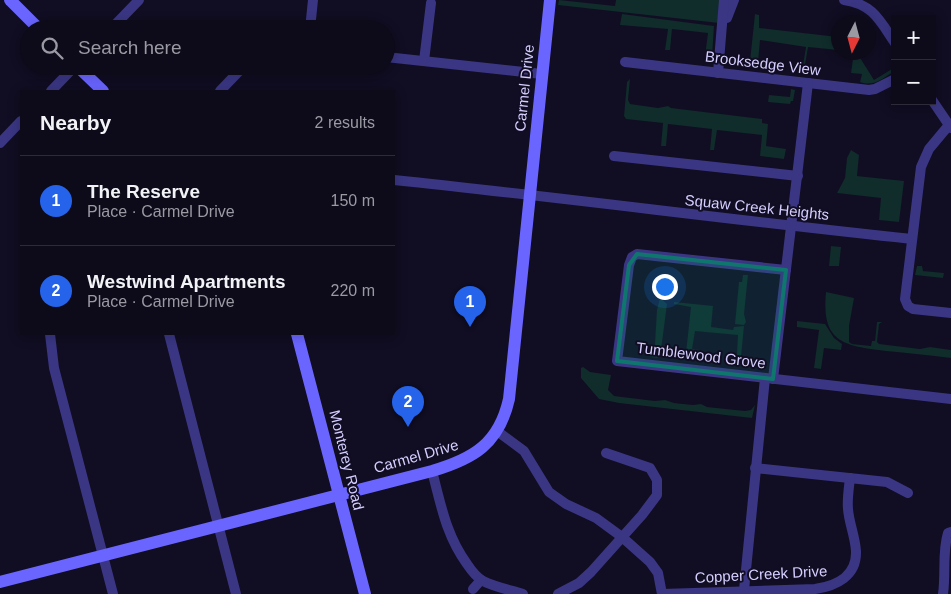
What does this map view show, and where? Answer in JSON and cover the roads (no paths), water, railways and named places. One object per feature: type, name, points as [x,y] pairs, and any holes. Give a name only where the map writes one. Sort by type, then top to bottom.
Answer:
[{"type":"street","points":[[10,0],[30,20]]},
{"type":"street","points":[[120,20],[139,0]]},
{"type":"street","points":[[311,20],[313,0]]},
{"type":"street","name":"Carmel Drive","points":[[0,582],[432,471],[456,464],[471,457],[485,446],[497,432],[509,399],[550,0]]},
{"type":"street","points":[[718,73],[724,0]]},
{"type":"street","points":[[723,25],[734,0]]},
{"type":"street","points":[[844,0],[860,3],[873,13],[891,38]]},
{"type":"street","points":[[424,61],[431,3]]},
{"type":"street","points":[[395,58],[542,74]]},
{"type":"street","name":"Brooksedge View","points":[[626,62],[869,90],[891,81]]},
{"type":"street","points":[[51,90],[67,75]]},
{"type":"street","points":[[86,75],[102,90]]},
{"type":"street","points":[[221,90],[235,75]]},
{"type":"street","points":[[744,590],[755,468],[786,270],[808,83]]},
{"type":"street","points":[[935,105],[950,127],[928,149],[921,166],[905,299],[908,306],[914,308],[951,313]]},
{"type":"street","points":[[0,143],[20,122]]},
{"type":"street","points":[[614,156],[798,176]]},
{"type":"street","name":"Squaw Creek Heights","points":[[395,180],[529,194],[713,218],[912,239]]},
{"type":"street","name":"Tumblewood Grove","points":[[786,270],[637,254],[632,257],[629,265],[617,361],[951,399]]},
{"type":"street","points":[[50,335],[54,368],[113,594]]},
{"type":"street","points":[[169,335],[236,594]]},
{"type":"street","name":"Monterey Road","points":[[298,335],[365,594]]},
{"type":"street","points":[[497,432],[524,450],[549,492],[570,506],[596,518],[622,537],[650,562],[658,572],[662,594]]},
{"type":"street","points":[[558,594],[579,583],[591,572],[651,504],[657,492],[657,480],[650,468],[606,453]]},
{"type":"street","points":[[755,468],[887,482],[908,493]]},
{"type":"street","points":[[432,471],[449,533],[455,547],[474,574],[481,580],[495,586],[523,594]]},
{"type":"street","name":"Copper Creek Drive","points":[[662,594],[828,587],[839,583],[848,574],[854,563],[856,553],[847,507],[850,478]]},
{"type":"street","points":[[943,594],[945,575],[944,546],[948,532],[951,532]]},
{"type":"street","points":[[473,589],[481,580]]},
{"type":"place","name":"The Reserve","points":[[470,327]]},
{"type":"place","name":"Westwind Apartments","points":[[408,427]]}]
